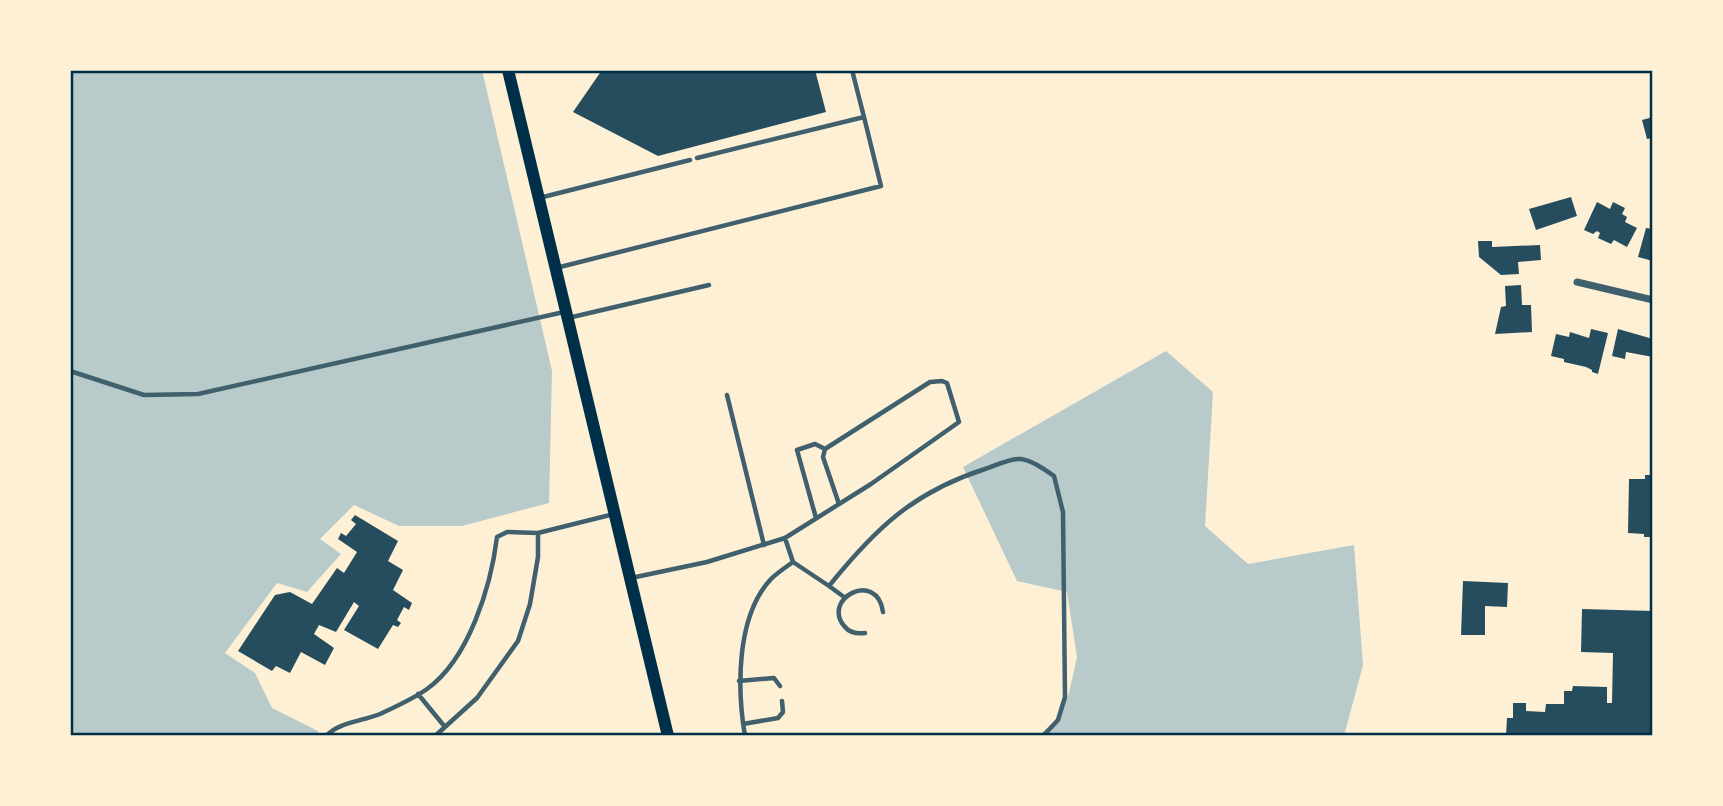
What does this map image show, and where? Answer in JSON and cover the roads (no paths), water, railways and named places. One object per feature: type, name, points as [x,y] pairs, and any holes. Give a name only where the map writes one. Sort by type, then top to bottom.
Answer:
[{"type":"main road","points":[[508,70],[668,736]]},
{"type":"street","points":[[1577,282],[1653,300]]},
{"type":"lane","points":[[555,268],[881,186],[852,70]]},
{"type":"lane","points":[[697,158],[864,117]]},
{"type":"lane","points":[[538,199],[690,160]]},
{"type":"lane","points":[[70,371],[144,395],[198,394],[709,285]]},
{"type":"lane","points":[[630,578],[707,562],[786,538],[839,504],[959,422],[947,383],[942,380],[930,382],[825,449],[823,457],[839,504]]},
{"type":"lane","points":[[727,395],[764,545]]},
{"type":"lane","points":[[817,518],[797,450],[815,444],[825,449]]},
{"type":"lane","points":[[829,586],[864,543],[903,509],[957,478],[1019,459],[1038,464],[1054,476],[1063,512],[1065,697],[1058,720],[1043,736]]},
{"type":"lane","points":[[326,736],[332,730],[379,714],[418,694],[428,688],[451,663],[476,622],[495,555],[497,537],[507,532],[538,533],[615,514]]},
{"type":"lane","points":[[435,736],[477,698],[518,640],[530,604],[538,557],[538,533]]},
{"type":"lane","points":[[786,538],[793,562],[844,597]]},
{"type":"lane","points":[[745,736],[739,681],[743,642],[755,606],[770,580],[793,562]]},
{"type":"lane","points":[[865,633],[855,633],[843,625],[839,611],[844,597],[857,590],[870,592],[880,602],[883,612]]},
{"type":"lane","points":[[739,681],[774,678],[780,686]]},
{"type":"lane","points":[[418,694],[445,727]]},
{"type":"lane","points":[[743,724],[778,718],[783,712],[782,701]]}]
